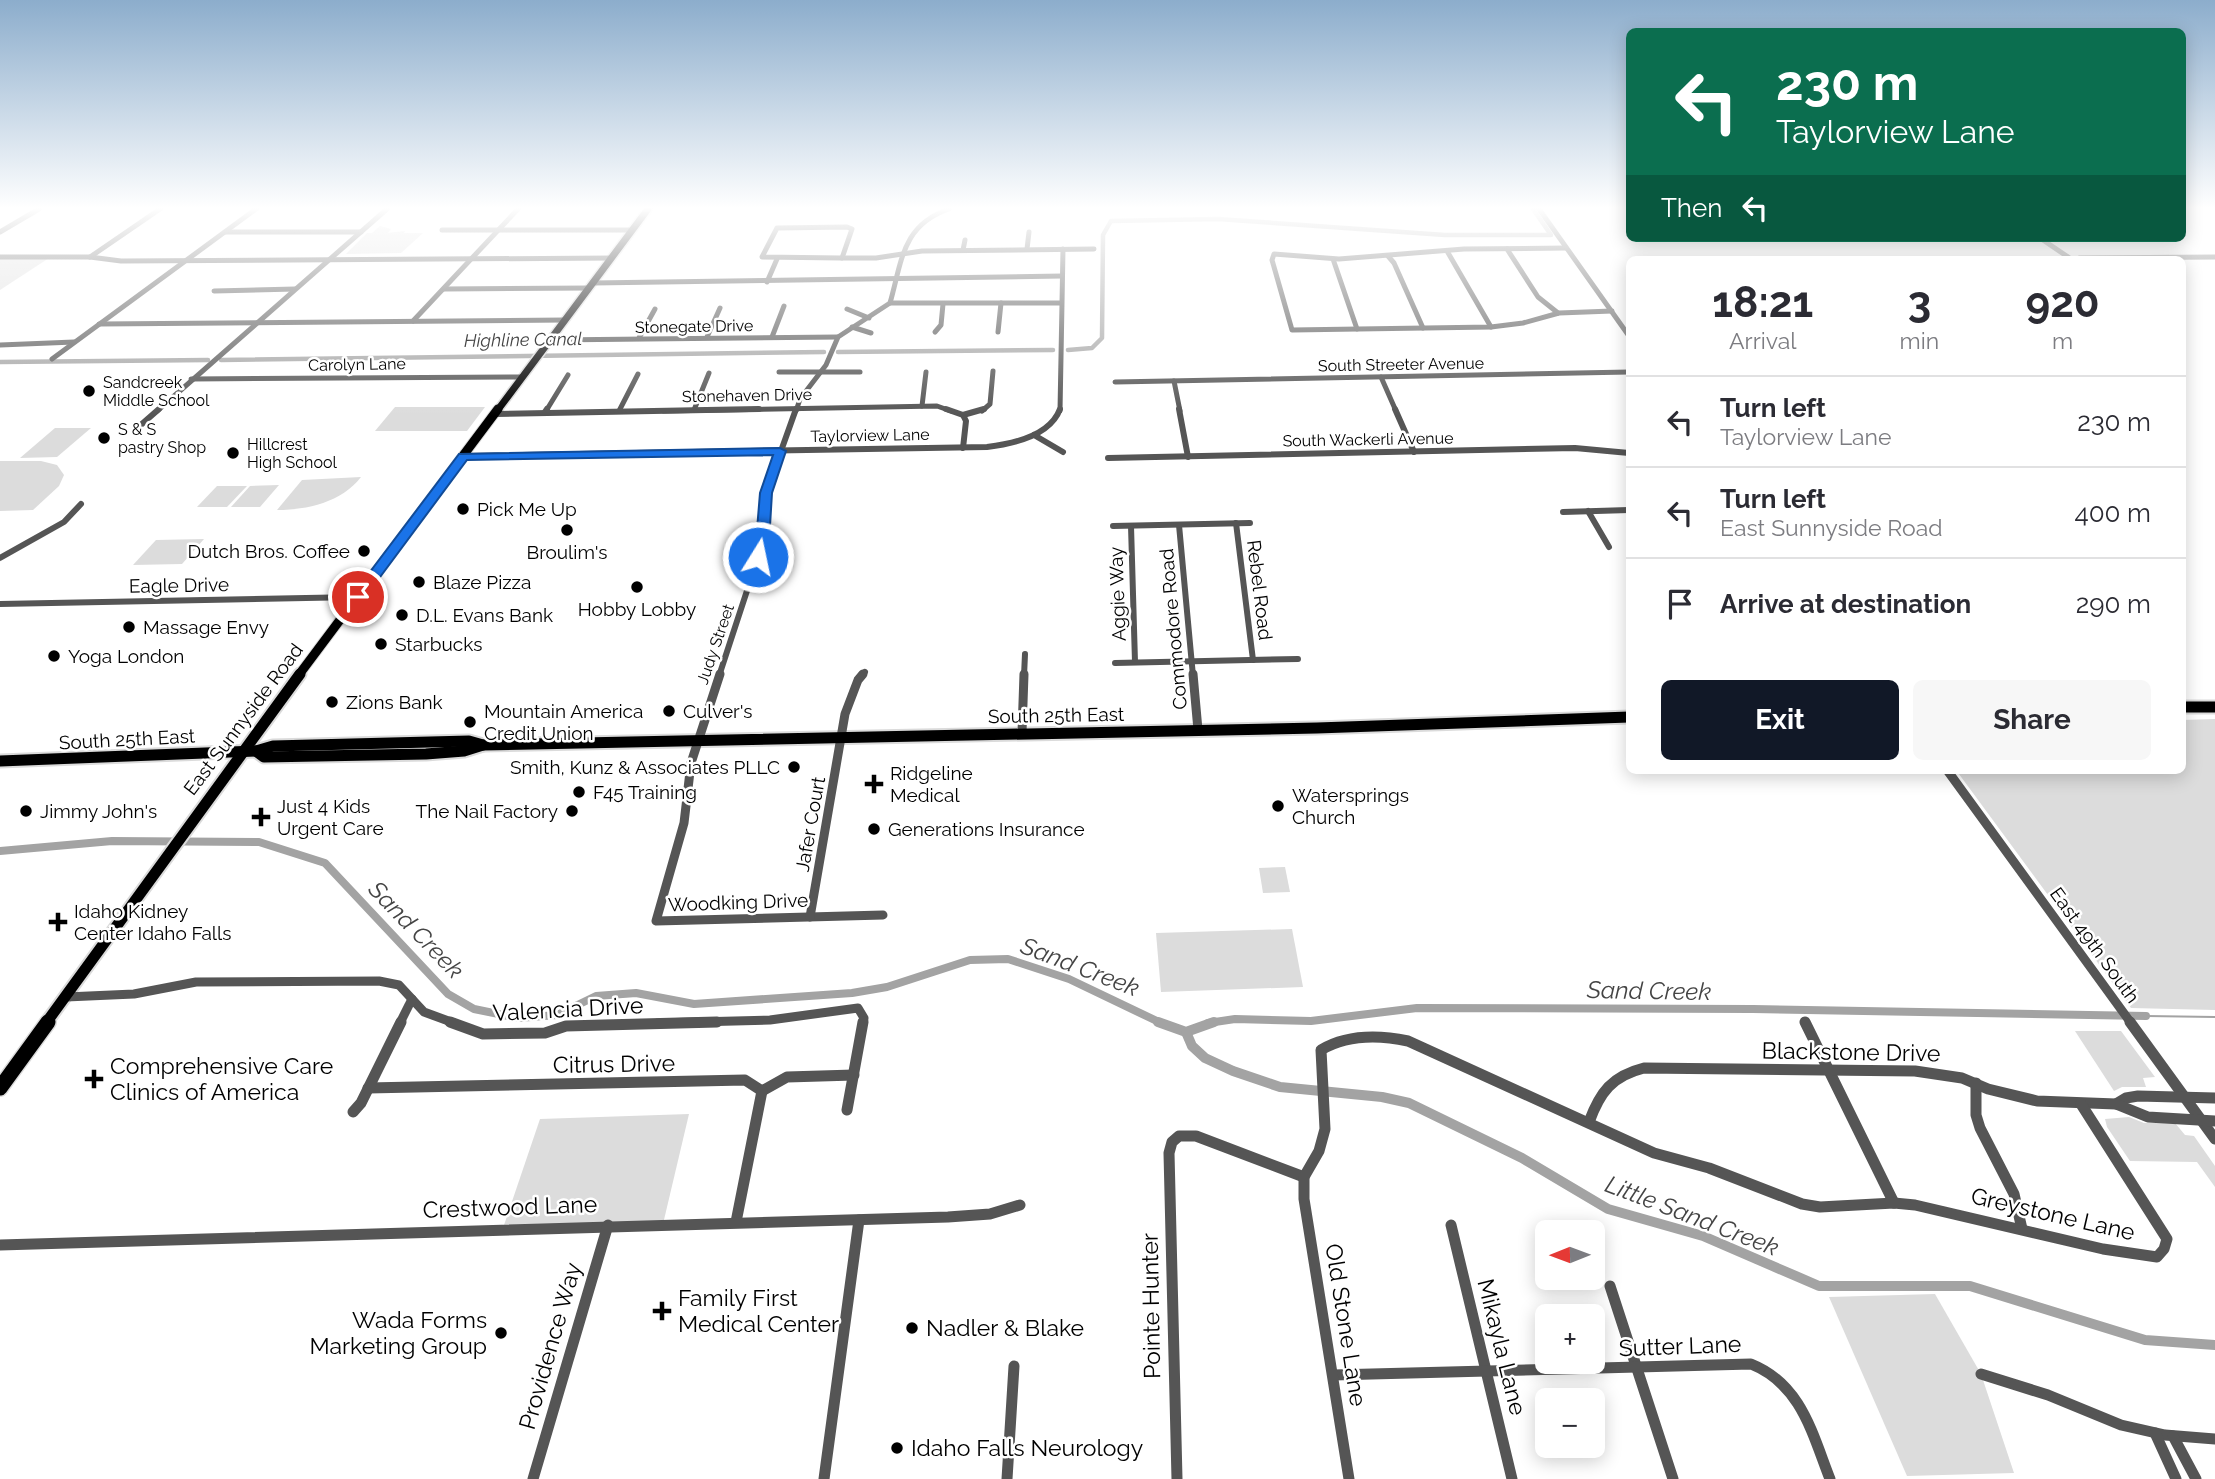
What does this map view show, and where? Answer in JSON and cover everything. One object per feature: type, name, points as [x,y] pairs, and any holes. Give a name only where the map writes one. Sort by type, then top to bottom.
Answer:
[{"type":"main road","name":"East Sunnyside Road","points":[[0,1088],[242,751],[596,278]]},
{"type":"main road","points":[[2186,707],[2215,707]]},
{"type":"main road","name":"South 25th East","points":[[0,761],[242,751],[256,751],[264,757],[367,756],[464,751],[483,745],[1198,730],[1626,717]]},
{"type":"street","points":[[52,359],[162,278]]},
{"type":"street","points":[[135,430],[308,278]]},
{"type":"street","points":[[413,321],[454,278]]},
{"type":"street","points":[[768,282],[770,278]]},
{"type":"street","points":[[444,289],[923,278]]},
{"type":"street","name":"Taylorview Lane","points":[[464,456],[963,448],[997,446],[1034,435],[1051,424],[1060,412],[1062,278]]},
{"type":"street","points":[[1277,278],[1292,330],[1491,327],[1523,323],[1558,313],[1612,311]]},
{"type":"street","points":[[1340,278],[1357,329]]},
{"type":"street","points":[[1401,278],[1423,328]]},
{"type":"street","points":[[1463,278],[1491,327]]},
{"type":"street","points":[[1526,278],[1538,297],[1558,313]]},
{"type":"street","points":[[1588,278],[1626,332]]},
{"type":"street","points":[[896,280],[890,303],[1061,303]]},
{"type":"street","points":[[214,290],[295,289]]},
{"type":"street","name":"Judy Street","points":[[698,740],[763,542],[766,493],[797,408],[807,387],[821,372],[838,337],[890,303]]},
{"type":"street","points":[[998,332],[1001,303]]},
{"type":"street","points":[[935,332],[941,325],[943,304]]},
{"type":"street","points":[[772,337],[784,306]]},
{"type":"street","points":[[707,337],[720,308]]},
{"type":"street","points":[[639,338],[656,309]]},
{"type":"street","points":[[847,309],[869,318]]},
{"type":"street","points":[[99,324],[565,320]]},
{"type":"street","points":[[852,327],[871,333]]},
{"type":"street","name":"Stonegate Drive","points":[[551,340],[838,337]]},
{"type":"street","points":[[0,345],[74,342]]},
{"type":"street","points":[[963,448],[966,421],[963,415],[982,411],[990,404],[993,371]]},
{"type":"street","points":[[779,372],[860,372]]},
{"type":"street","points":[[922,406],[926,372]]},
{"type":"street","name":"South Streeter Avenue","points":[[1115,382],[1626,372]]},
{"type":"street","points":[[694,410],[709,373]]},
{"type":"street","points":[[619,411],[638,374]]},
{"type":"street","points":[[545,412],[568,375]]},
{"type":"street","name":"Carolyn Lane","points":[[191,379],[523,377]]},
{"type":"street","points":[[1381,377],[1414,452]]},
{"type":"street","points":[[1174,381],[1188,457]]},
{"type":"street","name":"Stonehaven Drive","points":[[496,414],[922,406],[951,409],[963,415]]},
{"type":"street","points":[[1034,435],[1063,452]]},
{"type":"street","name":"South Wackerli Avenue","points":[[1108,458],[1575,448],[1626,453]]},
{"type":"street","points":[[0,558],[64,522],[80,504]]},
{"type":"street","points":[[1563,512],[1626,510]]},
{"type":"street","points":[[1588,511],[1609,547]]},
{"type":"street","name":"Rebel Road","points":[[1236,523],[1253,660]]},
{"type":"street","points":[[1113,526],[1250,523]]},
{"type":"street","name":"Commodore Road","points":[[1179,524],[1198,730]]},
{"type":"street","name":"Aggie Way","points":[[1131,526],[1135,662]]},
{"type":"street","name":"Eagle Drive","points":[[0,604],[358,597]]},
{"type":"street","points":[[1023,732],[1025,654]]},
{"type":"street","points":[[1115,663],[1298,659]]},
{"type":"street","name":"Jafer Court","points":[[810,917],[850,698],[865,671]]},
{"type":"street","name":"Woodking Drive","points":[[698,740],[688,776],[684,823],[656,921],[883,915]]},
{"type":"street","name":"East 49th South","points":[[1950,774],[2215,1139]]},
{"type":"street","name":"Valencia Drive","points":[[66,997],[134,994],[196,982],[379,981],[399,985],[424,1012],[483,1034],[545,1033],[566,1026],[768,1020],[858,1008],[863,1017],[847,1110]]},
{"type":"street","points":[[353,1112],[361,1103],[412,999]]},
{"type":"street","points":[[1805,1021],[1894,1203]]},
{"type":"street","name":"Greystone Lane","points":[[1304,1177],[1319,1150],[1325,1129],[1321,1050],[1333,1043],[1380,1035],[1408,1041],[1654,1153],[1709,1168],[1802,1204],[1820,1207],[1894,1203],[1942,1210],[2140,1256],[2157,1257],[2164,1250],[2167,1239],[2081,1104]]},
{"type":"street","name":"Blackstone Drive","points":[[1589,1122],[1607,1083],[1624,1072],[1644,1068],[1915,1071],[1962,1078],[2037,1101],[2116,1104],[2148,1117],[2215,1121]]},
{"type":"street","points":[[736,1222],[762,1091],[787,1077],[854,1075]]},
{"type":"street","name":"Citrus Drive","points":[[368,1088],[745,1080],[762,1091]]},
{"type":"street","points":[[1976,1083],[1976,1115],[1980,1128],[2014,1194],[2022,1229]]},
{"type":"street","name":"Blackstone Drive","points":[[2116,1104],[2126,1098],[2138,1096],[2215,1098]]},
{"type":"street","name":"Pointe Hunter","points":[[1177,1479],[1169,1153],[1172,1142],[1179,1136],[1196,1136],[1304,1177]]},
{"type":"street","name":"Old Stone Lane","points":[[1304,1177],[1304,1199],[1349,1479]]},
{"type":"street","name":"Crestwood Lane","points":[[0,1245],[608,1225],[859,1220],[990,1214],[1020,1205]]},
{"type":"street","points":[[824,1479],[859,1220]]},
{"type":"street","name":"Providence Way","points":[[533,1479],[608,1225]]},
{"type":"street","name":"Mikayla Lane","points":[[1451,1225],[1512,1479]]},
{"type":"street","points":[[1610,1286],[1673,1479]]},
{"type":"street","name":"Sutter Lane","points":[[1333,1375],[1751,1364],[1766,1368],[1789,1386],[1830,1479]]},
{"type":"street","points":[[1007,1479],[1014,1367]]},
{"type":"street","points":[[1981,1374],[2048,1395],[2121,1425],[2173,1436],[2215,1440]]},
{"type":"street","points":[[2155,1433],[2175,1477],[2195,1477],[2173,1436]]},
{"type":"shaded area","points":[[0,278],[18,278],[0,290]]},
{"type":"shaded area","points":[[395,407],[485,407],[467,431],[375,431]]},
{"type":"shaded area","points":[[55,428],[91,428],[57,457],[20,458]]},
{"type":"shaded area","points":[[0,461],[41,461],[57,465],[64,475],[59,486],[33,510],[0,511]]},
{"type":"shaded area","points":[[361,477],[344,493],[323,503],[277,510],[302,480]]},
{"type":"shaded area","points":[[279,485],[260,507],[231,507],[250,486]]},
{"type":"shaded area","points":[[217,486],[247,486],[227,507],[197,507]]},
{"type":"shaded area","points":[[204,539],[182,564],[133,565],[156,540]]},
{"type":"shaded area","points":[[2215,719],[2215,1010],[2131,1008],[1959,774],[2186,774],[2186,720]]},
{"type":"shaded area","points":[[1285,867],[1290,892],[1263,893],[1259,868]]},
{"type":"shaded area","points":[[1292,929],[1303,987],[1161,992],[1156,933]]},
{"type":"shaded area","points":[[2075,1031],[2121,1031],[2155,1077],[2143,1078],[2146,1087],[2122,1087],[2114,1091]]},
{"type":"shaded area","points":[[689,1114],[663,1224],[503,1228],[540,1119]]},
{"type":"shaded area","points":[[2129,1117],[2144,1123],[2175,1123],[2185,1135],[2194,1136],[2215,1166],[2215,1187],[2197,1162],[2130,1161],[2107,1127],[2105,1119]]},
{"type":"shaded area","points":[[1935,1294],[1981,1374],[2014,1473],[1907,1476],[1829,1297]]},
{"type":"waterway","points":[[1068,350],[1092,348],[1102,338],[1103,278]]},
{"type":"waterway","points":[[838,352],[1053,350]]},
{"type":"waterway","name":"Highline Canal","points":[[221,360],[824,352]]},
{"type":"waterway","name":"Highline Canal","points":[[0,362],[208,360]]},
{"type":"waterway","name":"Sand Creek","points":[[0,851],[112,841],[259,842],[325,863],[448,994],[474,1009],[518,1018],[557,1015],[596,996],[636,993],[694,1004],[852,993],[887,987],[970,960],[1008,959],[1069,979],[1161,1023]]},
{"type":"waterway","name":"Sand Creek","points":[[1213,1022],[1235,1019],[1311,1021],[1417,1008],[1753,1009],[2146,1016]]},
{"type":"waterway","name":"Sand Creek","points":[[2146,1016],[2215,1017]]},
{"type":"waterway","name":"Sand Creek","points":[[1158,1022],[1186,1032]]},
{"type":"waterway","name":"Sand Creek","points":[[1186,1032],[1213,1022]]},
{"type":"waterway","name":"Sand Creek","points":[[1208,1023],[1213,1022]]},
{"type":"waterway","name":"Little Sand Creek","points":[[1186,1032],[1192,1046],[1205,1058],[1233,1071],[1280,1087],[1382,1097],[1409,1103],[1522,1158],[1608,1209],[1703,1236],[1819,1286],[1970,1286],[2145,1340],[2215,1345]]},
{"type":"place","name":"Sandcreek Middle School","points":[[89,391]]},
{"type":"place","name":"S & S pastry Shop","points":[[104,438]]},
{"type":"place","name":"Hillcrest High School","points":[[233,453]]},
{"type":"place","name":"Pick Me Up","points":[[463,509]]},
{"type":"place","name":"Broulim's","points":[[567,530]]},
{"type":"place","name":"Dutch Bros. Coffee","points":[[364,551]]},
{"type":"place","name":"Blaze Pizza","points":[[419,582]]},
{"type":"place","name":"Hobby Lobby","points":[[637,587]]},
{"type":"place","name":"D.L. Evans Bank","points":[[402,615]]},
{"type":"place","name":"Massage Envy","points":[[129,627]]},
{"type":"place","name":"Starbucks","points":[[381,644]]},
{"type":"place","name":"Yoga London","points":[[54,656]]},
{"type":"place","name":"Zions Bank","points":[[332,702]]},
{"type":"place","name":"Culver's","points":[[669,711]]},
{"type":"place","name":"Mountain America Credit Union","points":[[470,722]]},
{"type":"place","name":"Smith, Kunz & Associates PLLC","points":[[794,767]]},
{"type":"place","name":"Ridgeline Medical","points":[[874,784]]},
{"type":"place","name":"F45 Training","points":[[579,792]]},
{"type":"place","name":"Watersprings Church","points":[[1278,806]]},
{"type":"place","name":"Jimmy John's","points":[[26,811]]},
{"type":"place","name":"The Nail Factory","points":[[572,811]]},
{"type":"place","name":"Just 4 Kids Urgent Care","points":[[261,817]]},
{"type":"place","name":"Generations Insurance","points":[[874,829]]},
{"type":"place","name":"Idaho Kidney Center Idaho Falls","points":[[58,922]]},
{"type":"place","name":"Comprehensive Care Clinics of America","points":[[94,1079]]},
{"type":"place","name":"Family First Medical Center","points":[[662,1311]]},
{"type":"place","name":"Nadler & Blake","points":[[912,1328]]},
{"type":"place","name":"Wada Forms Marketing Group","points":[[501,1333]]},
{"type":"place","name":"Idaho Falls Neurology","points":[[897,1448]]},
{"type":"route","points":[[358,597],[464,456],[780,451],[766,493],[763,542],[758,557]]}]
